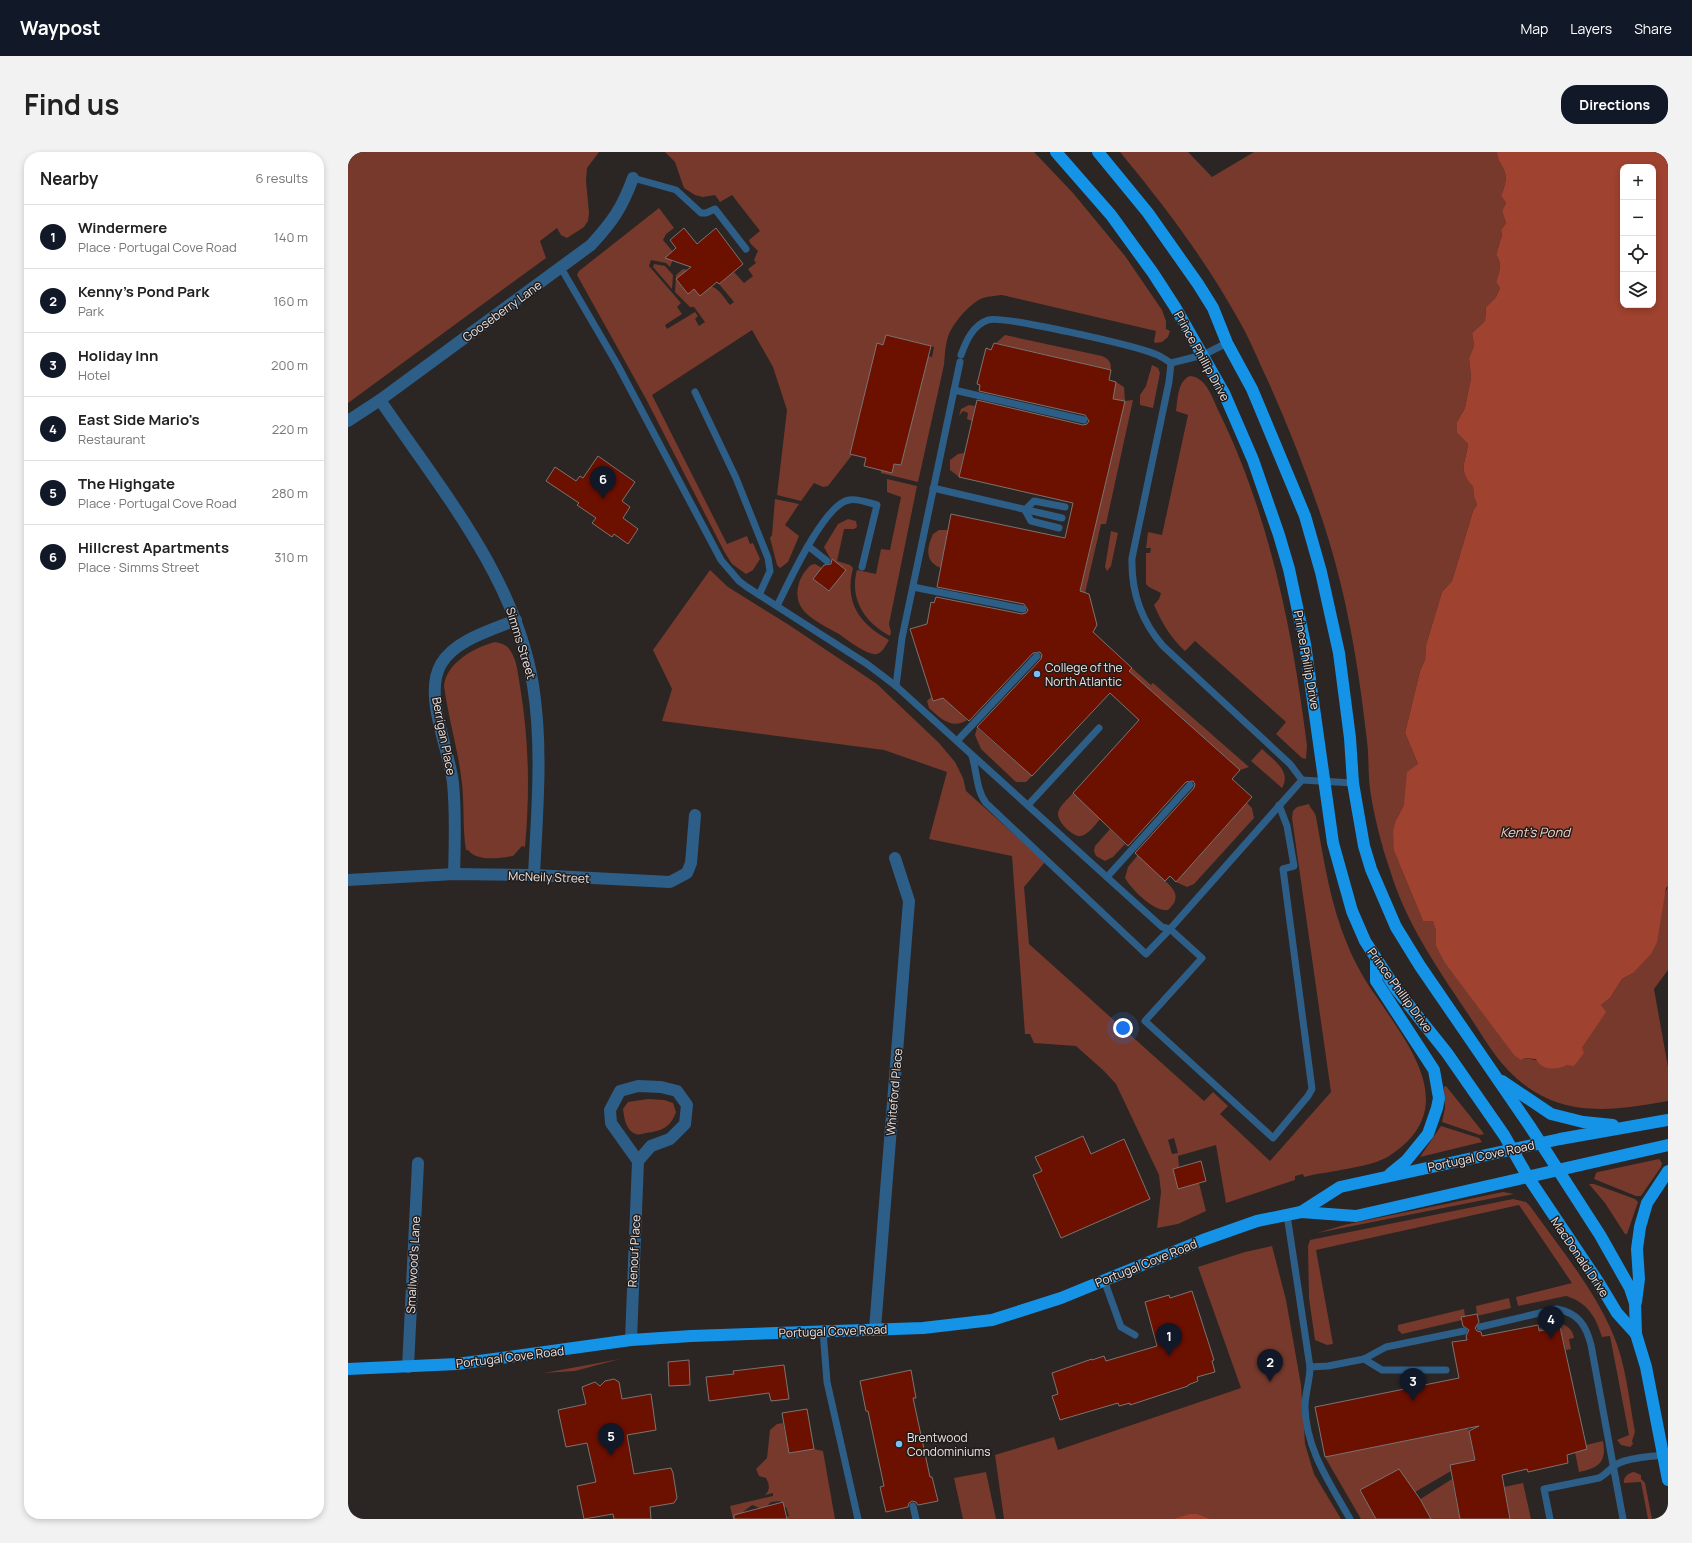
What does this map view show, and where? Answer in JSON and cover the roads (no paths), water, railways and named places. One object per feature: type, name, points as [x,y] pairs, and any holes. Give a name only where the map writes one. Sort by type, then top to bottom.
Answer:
[{"type":"main road","name":"Prince Phillip Drive","points":[[1056,152],[1111,215],[1135,247],[1175,307],[1224,393],[1253,460],[1283,549],[1305,644],[1333,843],[1352,911],[1365,941],[1376,959],[1417,1017],[1446,1053],[1513,1150],[1528,1177]]},
{"type":"main road","points":[[1098,152],[1148,213],[1194,278],[1213,308],[1227,343],[1252,389],[1305,516],[1312,536],[1339,653],[1350,738],[1353,783],[1364,846],[1379,889],[1396,927],[1432,985],[1558,1170]]},
{"type":"main road","points":[[1376,959],[1376,981],[1434,1070],[1439,1098],[1428,1134],[1406,1161],[1388,1175]]},
{"type":"main road","points":[[1495,1076],[1551,1114],[1583,1122],[1626,1126]]},
{"type":"main road","name":"Portugal Cove Road","points":[[1301,1212],[1340,1187],[1388,1175],[1513,1150],[1540,1143],[1626,1126],[1668,1120]]},
{"type":"main road","name":"Portugal Cove Road","points":[[348,1369],[408,1367],[506,1359],[631,1340],[691,1336],[923,1328],[992,1320],[1061,1298],[1203,1240],[1257,1221],[1301,1212],[1356,1216],[1668,1145]]},
{"type":"main road","name":"MacDonald Drive","points":[[1558,1170],[1617,1262],[1630,1288],[1635,1303],[1636,1334],[1646,1367],[1668,1480]]},
{"type":"main road","points":[[1635,1303],[1639,1279],[1637,1249],[1640,1227],[1647,1203],[1668,1171]]},
{"type":"main road","name":"MacDonald Drive","points":[[1528,1177],[1599,1283],[1617,1313],[1636,1334]]},
{"type":"street","name":"Gooseberry Lane","points":[[348,421],[380,400],[591,245],[611,224],[623,204],[633,178]]},
{"type":"street","name":"Simms Street","points":[[380,400],[477,543],[504,591],[516,620],[533,684],[537,712],[538,816],[534,875]]},
{"type":"street","name":"Berrigan Place","points":[[454,874],[456,840],[453,785],[435,698],[437,673],[442,663],[459,646],[516,620]]},
{"type":"street","name":"McNeily Street","points":[[348,880],[454,874],[534,875],[670,882],[679,879],[687,873],[691,863],[695,815]]},
{"type":"street","name":"Whiteford Place","points":[[875,1329],[909,901],[895,858]]},
{"type":"street","points":[[638,1086],[677,1091],[687,1105],[685,1124],[670,1139],[651,1146],[638,1161],[611,1123],[610,1110],[620,1091],[638,1086]]},
{"type":"street","name":"Renouf Place","points":[[631,1340],[638,1161]]},
{"type":"street","name":"Smallwood's Lane","points":[[408,1367],[418,1163]]},
{"type":"lane","points":[[633,178],[676,190],[701,213],[706,213],[715,208],[746,249]]},
{"type":"lane","points":[[561,268],[617,364],[721,560],[739,581],[867,664],[896,686],[1029,804],[1162,927],[1170,929],[1202,958],[1145,1021],[1273,1138],[1308,1096],[1312,1089],[1283,869],[1294,866],[1287,826],[1279,805]]},
{"type":"lane","points":[[896,686],[902,638],[914,587],[960,358],[967,340],[976,327],[988,320],[1012,320],[1155,354],[1171,363],[1203,355],[1227,343]]},
{"type":"lane","points":[[1171,363],[1169,382],[1132,558],[1132,581],[1147,626],[1163,646],[1290,764],[1302,780],[1353,783]]},
{"type":"lane","points":[[954,390],[1084,420]]},
{"type":"lane","points":[[695,392],[736,478],[768,558],[770,571],[759,595]]},
{"type":"lane","points":[[933,488],[1062,518]]},
{"type":"lane","points":[[777,606],[808,546],[826,518],[839,505],[849,500],[876,505],[862,567]]},
{"type":"lane","points":[[1025,510],[1034,501],[1065,507]]},
{"type":"lane","points":[[1025,510],[1031,521],[1059,528]]},
{"type":"lane","points":[[808,546],[827,561]]},
{"type":"lane","points":[[914,587],[1023,609]]},
{"type":"lane","points":[[957,741],[1037,656]]},
{"type":"lane","points":[[1029,804],[1099,728]]},
{"type":"lane","points":[[972,755],[977,770],[980,796],[986,803],[1146,954],[1302,780]]},
{"type":"lane","points":[[1107,877],[1190,785]]},
{"type":"lane","points":[[1288,1215],[1310,1367],[1310,1378],[1305,1393],[1311,1447],[1316,1459],[1350,1519]]},
{"type":"lane","points":[[1104,1280],[1121,1327],[1135,1335]]},
{"type":"lane","points":[[1480,1327],[1557,1309],[1567,1311],[1584,1323],[1590,1345],[1611,1452],[1612,1469],[1623,1519]]},
{"type":"lane","points":[[823,1331],[827,1382],[858,1519]]},
{"type":"lane","points":[[1310,1367],[1328,1366],[1364,1359],[1386,1347],[1464,1331]]},
{"type":"lane","points":[[1364,1359],[1382,1370],[1446,1370]]},
{"type":"lane","points":[[1550,1519],[1544,1489],[1599,1478],[1618,1463],[1625,1461],[1663,1455]]},
{"type":"lane","points":[[913,1506],[916,1519]]},
{"type":"water","name":"Kent's Pond","points":[[1497,152],[1668,152],[1668,886],[1666,888],[1657,942],[1651,954],[1633,973],[1622,979],[1610,998],[1601,1005],[1606,1012],[1582,1048],[1584,1053],[1574,1066],[1567,1065],[1559,1068],[1542,1066],[1536,1059],[1524,1058],[1521,1060],[1514,1055],[1445,963],[1436,946],[1436,931],[1433,921],[1423,921],[1394,851],[1393,831],[1396,820],[1404,805],[1407,772],[1418,764],[1405,733],[1420,671],[1425,660],[1426,645],[1442,592],[1452,581],[1473,511],[1477,505],[1474,497],[1473,486],[1465,476],[1464,471],[1464,461],[1468,444],[1457,433],[1457,422],[1465,408],[1471,378],[1469,358],[1474,346],[1472,333],[1485,321],[1486,307],[1496,297],[1500,288],[1496,282],[1500,265],[1496,255],[1502,235],[1501,230],[1506,223],[1502,211],[1506,203],[1501,196],[1506,176],[1498,159]]},
{"type":"water","points":[[1190,1514],[1197,1514],[1210,1519],[1174,1519]]},
{"type":"place","name":"Hillcrest Apartments","points":[[603,499]]},
{"type":"place","name":"College of the North Atlantic","points":[[1037,674]]},
{"type":"place","name":"East Side Mario's","points":[[1551,1339]]},
{"type":"place","name":"Windermere","points":[[1169,1356]]},
{"type":"place","name":"Kenny's Pond Park","points":[[1270,1382]]},
{"type":"place","name":"Holiday Inn","points":[[1413,1401]]},
{"type":"place","name":"Brentwood Condominiums","points":[[899,1444]]},
{"type":"place","name":"The Highgate","points":[[611,1456]]}]
